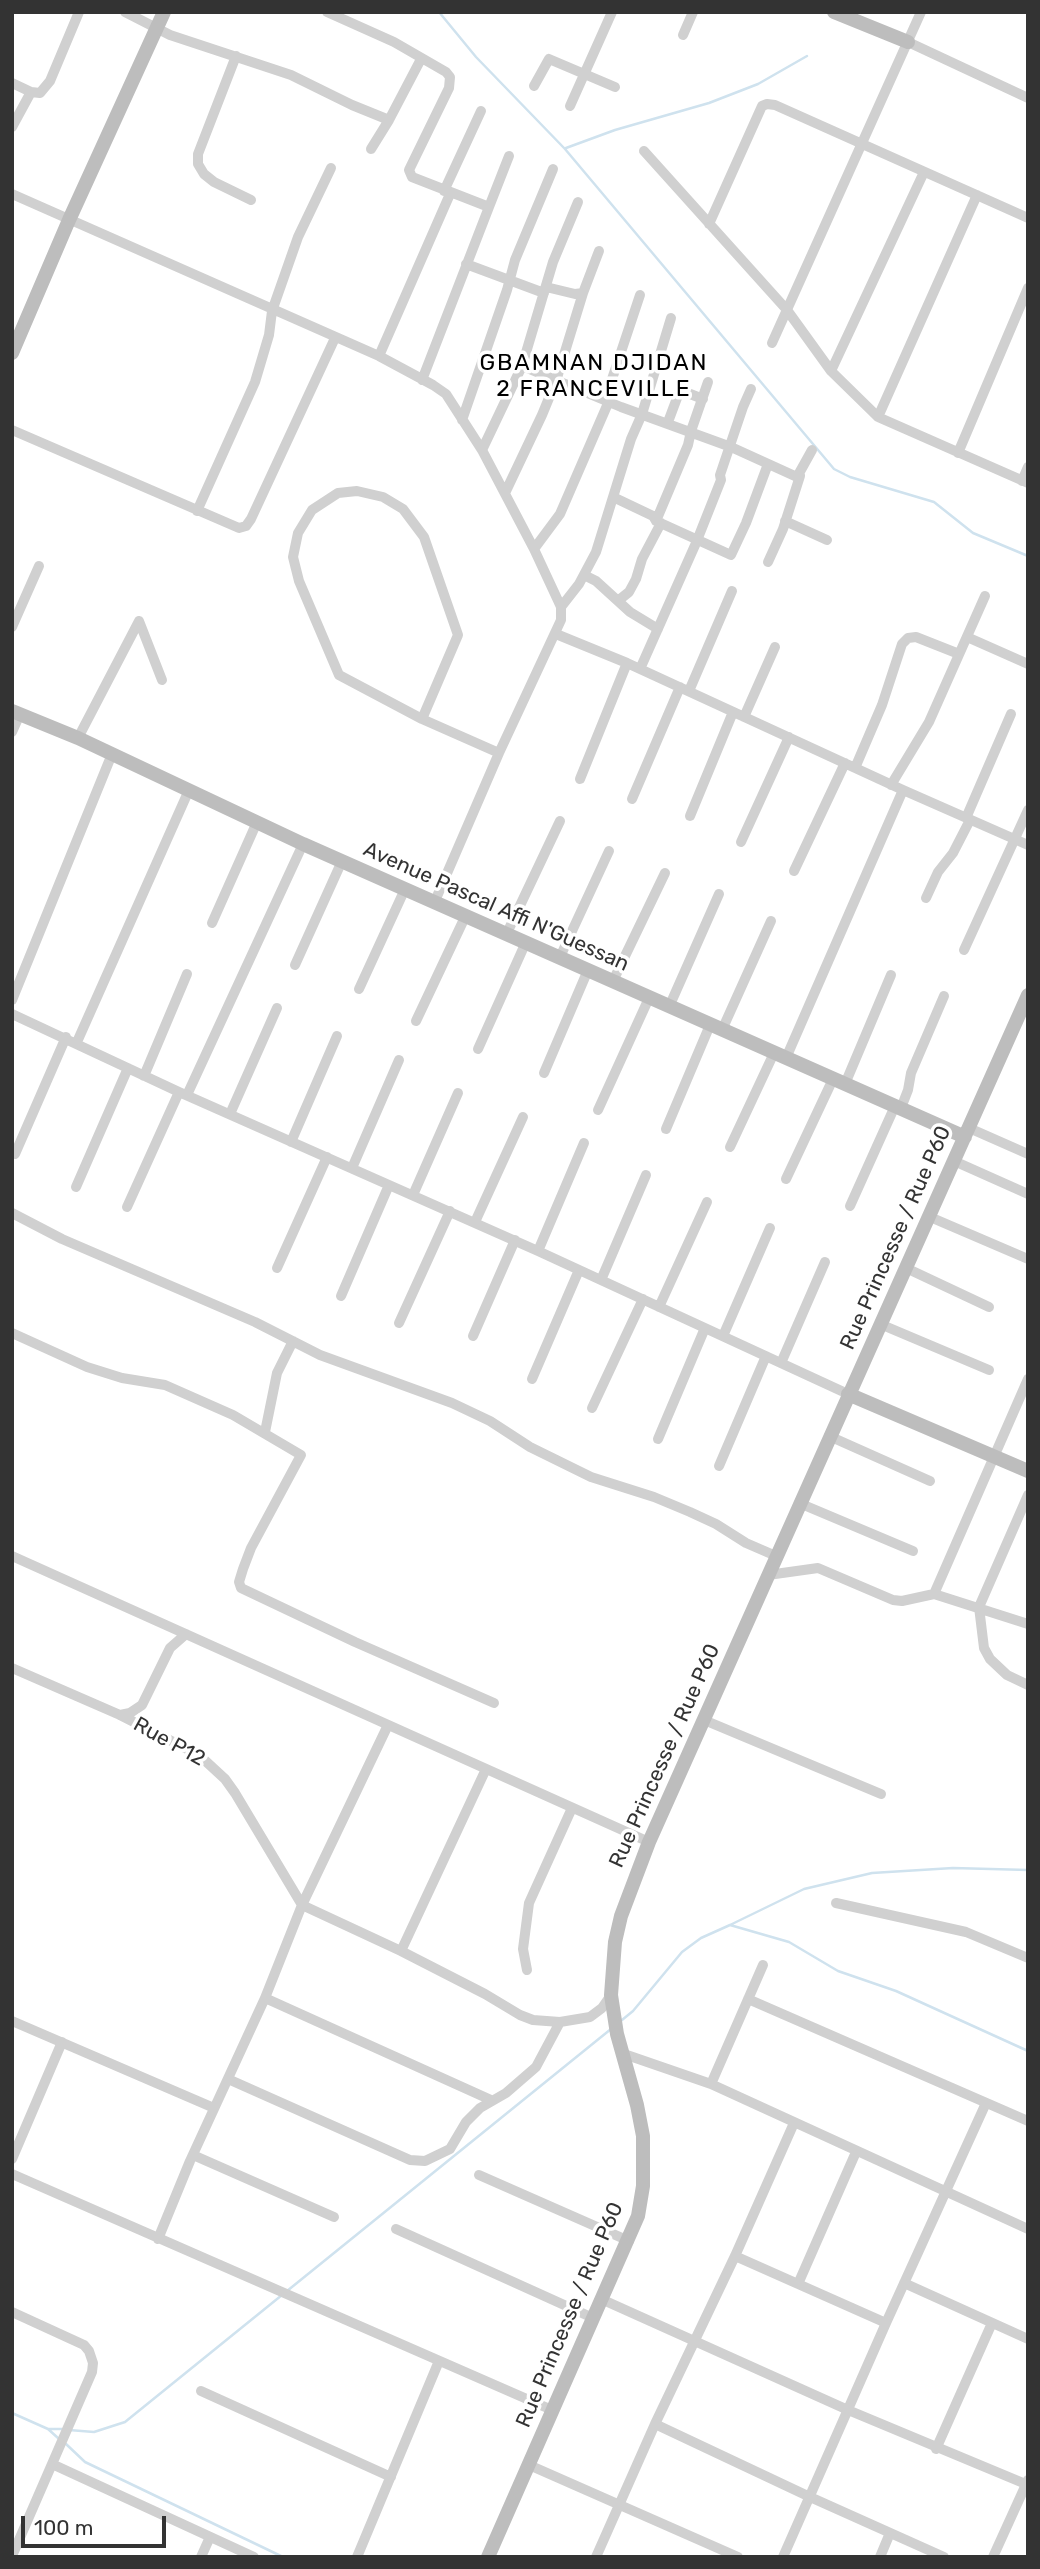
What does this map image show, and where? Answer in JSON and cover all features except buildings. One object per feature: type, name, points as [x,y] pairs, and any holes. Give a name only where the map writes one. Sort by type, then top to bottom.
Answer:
[{"type":"street","points":[[12,83],[40,93],[50,80],[79,12]]},
{"type":"street","points":[[125,12],[170,34],[291,75],[389,120]]},
{"type":"street","points":[[12,353],[164,12]]},
{"type":"street","points":[[327,12],[394,42],[439,67],[450,77],[449,88],[409,170],[412,177],[489,207]]},
{"type":"street","points":[[570,106],[612,12]]},
{"type":"street","points":[[683,35],[693,12]]},
{"type":"street","points":[[834,12],[1028,98]]},
{"type":"street","points":[[772,344],[921,12]]},
{"type":"street","points":[[236,56],[198,154],[198,164],[204,174],[214,182],[251,200]]},
{"type":"street","points":[[371,149],[421,59]]},
{"type":"street","points":[[534,86],[549,59],[615,88]]},
{"type":"street","points":[[12,127],[31,92]]},
{"type":"street","points":[[709,224],[762,106],[775,105],[1028,218]]},
{"type":"street","points":[[379,356],[481,111]]},
{"type":"street","points":[[644,151],[786,310],[831,371],[878,417],[1025,482],[1028,467]]},
{"type":"street","points":[[422,380],[509,156]]},
{"type":"street","points":[[197,511],[255,382],[269,335],[272,311],[298,237],[331,168]]},
{"type":"street","points":[[462,420],[527,228],[553,169]]},
{"type":"street","points":[[831,371],[924,172]]},
{"type":"street","points":[[12,194],[379,356],[446,394],[482,450],[506,491],[561,607],[561,620],[499,753],[435,901]]},
{"type":"street","points":[[878,417],[977,195]]},
{"type":"street","points":[[482,450],[522,366],[553,262],[578,202]]},
{"type":"street","points":[[506,491],[556,381],[599,251]]},
{"type":"street","points":[[466,264],[510,281],[545,290],[583,293]]},
{"type":"street","points":[[958,453],[1028,288]]},
{"type":"street","points":[[534,549],[560,514],[607,400],[640,295]]},
{"type":"street","points":[[561,607],[584,575],[596,552],[671,318]]},
{"type":"street","points":[[12,430],[239,528],[246,526],[251,519],[335,338]]},
{"type":"street","points":[[522,366],[798,475]]},
{"type":"street","points":[[619,600],[632,586],[688,445],[708,382]]},
{"type":"street","points":[[640,669],[697,541],[721,480],[720,475],[751,389]]},
{"type":"street","points":[[667,422],[680,390],[703,399]]},
{"type":"street","points":[[768,562],[785,521],[800,476],[798,475],[812,450]]},
{"type":"street","points":[[613,497],[653,516],[658,522],[731,555],[768,464]]},
{"type":"street","points":[[422,719],[458,635],[424,537],[402,509],[383,497],[357,491],[338,494],[312,510],[298,533],[293,557],[299,581],[339,675],[422,719],[499,753]]},
{"type":"street","points":[[785,521],[827,540]]},
{"type":"street","points":[[12,626],[39,565]]},
{"type":"street","points":[[584,575],[596,581],[630,612],[659,629]]},
{"type":"street","points":[[632,799],[732,591]]},
{"type":"street","points":[[891,785],[929,722],[985,596]]},
{"type":"street","points":[[78,738],[139,621],[162,680]]},
{"type":"street","points":[[556,634],[627,663],[1028,845]]},
{"type":"street","points":[[794,871],[882,705],[902,644],[908,638],[916,637],[960,654]]},
{"type":"street","points":[[967,637],[1028,664]]},
{"type":"street","points":[[744,717],[775,647]]},
{"type":"street","points":[[580,779],[627,663]]},
{"type":"street","points":[[690,816],[733,712]]},
{"type":"street","points":[[12,732],[16,713]]},
{"type":"street","name":"Avenue Pascal Affi N'Guessan","points":[[16,713],[78,738],[303,844],[669,1007],[898,1107],[967,1133]]},
{"type":"street","points":[[926,898],[938,872],[953,853],[1011,714]]},
{"type":"street","points":[[741,842],[789,737]]},
{"type":"street","points":[[12,1000],[112,754]]},
{"type":"street","points":[[77,1042],[189,790]]},
{"type":"street","points":[[730,1147],[780,1055],[902,790]]},
{"type":"street","points":[[964,950],[1028,810]]},
{"type":"street","points":[[507,933],[560,821]]},
{"type":"street","points":[[212,923],[257,822]]},
{"type":"street","points":[[127,1207],[303,844]]},
{"type":"street","points":[[560,957],[609,851]]},
{"type":"street","points":[[295,965],[342,861]]},
{"type":"street","points":[[613,981],[665,873]]},
{"type":"street","points":[[359,989],[405,889]]},
{"type":"street","points":[[669,1007],[719,894]]},
{"type":"street","points":[[416,1021],[466,915]]},
{"type":"street","points":[[666,1129],[771,921]]},
{"type":"street","points":[[478,1049],[526,942]]},
{"type":"street","points":[[544,1073],[588,970]]},
{"type":"street","points":[[144,1076],[187,974]]},
{"type":"street","points":[[786,1180],[891,975]]},
{"type":"street","points":[[850,1206],[908,1090],[911,1073],[943,996]]},
{"type":"street","points":[[598,1110],[649,998]]},
{"type":"street","name":"Rue Princesse / Rue P60","points":[[488,2557],[638,2216],[644,2164],[643,2136],[638,2105],[617,2034],[611,1995],[617,1928],[649,1842],[799,1503],[1026,1005]]},
{"type":"street","points":[[230,1114],[277,1008]]},
{"type":"street","points":[[12,1014],[77,1042],[144,1076],[475,1222],[848,1394],[1028,1471]]},
{"type":"street","points":[[291,1142],[337,1036]]},
{"type":"street","points":[[15,1154],[66,1037]]},
{"type":"street","points":[[352,1168],[399,1060]]},
{"type":"street","points":[[76,1187],[128,1068]]},
{"type":"street","points":[[413,1195],[458,1093]]},
{"type":"street","points":[[475,1222],[523,1117]]},
{"type":"street","points":[[967,1133],[1028,1154]]},
{"type":"street","points":[[538,1251],[584,1143]]},
{"type":"street","points":[[277,1268],[327,1157]]},
{"type":"street","points":[[954,1161],[1028,1194]]},
{"type":"street","points":[[601,1280],[646,1175]]},
{"type":"street","points":[[341,1296],[389,1185]]},
{"type":"street","points":[[659,1307],[707,1202]]},
{"type":"street","points":[[399,1323],[450,1211]]},
{"type":"street","points":[[12,1213],[62,1239],[185,1291],[320,1354],[452,1403],[490,1421],[553,1460],[591,1477],[691,1512],[746,1543],[776,1556]]},
{"type":"street","points":[[929,1217],[1028,1259]]},
{"type":"street","points":[[723,1336],[770,1228]]},
{"type":"street","points":[[473,1336],[514,1240]]},
{"type":"street","points":[[781,1363],[825,1262]]},
{"type":"street","points":[[906,1268],[989,1307]]},
{"type":"street","points":[[532,1379],[579,1270]]},
{"type":"street","points":[[592,1408],[643,1300]]},
{"type":"street","points":[[880,1324],[989,1370]]},
{"type":"street","points":[[658,1439],[705,1328]]},
{"type":"street","points":[[12,1333],[87,1367],[122,1378],[165,1385],[265,1432],[301,1455],[251,1548],[239,1582],[241,1588],[494,1703]]},
{"type":"street","points":[[265,1432],[277,1373],[293,1341]]},
{"type":"street","points":[[719,1466],[765,1356]]},
{"type":"street","points":[[934,1594],[1028,1379]]},
{"type":"street","points":[[830,1436],[930,1482]]},
{"type":"street","points":[[1028,1495],[979,1607],[984,1647],[990,1658],[1007,1675],[1028,1685]]},
{"type":"street","points":[[799,1503],[913,1551]]},
{"type":"street","points":[[12,1556],[649,1842]]},
{"type":"street","points":[[768,1574],[818,1567],[893,1600],[902,1601],[934,1594],[1028,1624]]},
{"type":"street","points":[[120,1716],[142,1705],[170,1648],[186,1634]]},
{"type":"street","name":"Rue P12","points":[[12,1668],[199,1755],[225,1779],[302,1905]]},
{"type":"street","points":[[704,1720],[881,1794]]},
{"type":"street","points":[[158,2239],[265,1998],[302,1905],[388,1725]]},
{"type":"street","points":[[401,1951],[486,1769]]},
{"type":"street","points":[[527,1970],[523,1950],[530,1903],[572,1808]]},
{"type":"street","points":[[836,1903],[966,1932],[1028,1958]]},
{"type":"street","points":[[302,1905],[401,1951],[533,2020],[560,2022],[590,2017],[603,2008],[611,1995]]},
{"type":"street","points":[[710,2084],[763,1965]]},
{"type":"street","points":[[265,1998],[491,2100]]},
{"type":"street","points":[[748,1999],[1028,2121]]},
{"type":"street","points":[[12,2021],[214,2108]]},
{"type":"street","points":[[228,2079],[417,2162],[425,2161],[450,2149],[470,2118],[536,2067],[560,2022]]},
{"type":"street","points":[[12,2159],[62,2042]]},
{"type":"street","points":[[624,2054],[710,2084],[1028,2229]]},
{"type":"street","points":[[783,2557],[986,2103]]},
{"type":"street","points":[[596,2557],[655,2424],[735,2256],[793,2123]]},
{"type":"street","points":[[798,2284],[856,2152]]},
{"type":"street","points":[[193,2155],[334,2217]]},
{"type":"street","points":[[12,2174],[552,2410]]},
{"type":"street","points":[[479,2175],[629,2241]]},
{"type":"street","points":[[396,2229],[593,2318]]},
{"type":"street","points":[[735,2256],[886,2323]]},
{"type":"street","points":[[904,2283],[1028,2339]]},
{"type":"street","points":[[601,2299],[936,2449],[1027,2483],[993,2557]]},
{"type":"street","points":[[12,2312],[84,2345],[93,2363],[92,2372],[15,2554]]},
{"type":"street","points":[[936,2449],[992,2323]]},
{"type":"street","points":[[356,2557],[439,2361]]},
{"type":"street","points":[[201,2391],[391,2477]]},
{"type":"street","points":[[655,2424],[944,2557]]},
{"type":"street","points":[[52,2464],[254,2557]]},
{"type":"street","points":[[529,2465],[738,2557]]},
{"type":"street","points":[[880,2557],[890,2533]]},
{"type":"street","points":[[201,2557],[210,2537]]},
{"type":"waterway","points":[[439,12],[476,57],[565,149],[834,469],[850,477],[934,502],[973,533],[1028,556]]},
{"type":"waterway","points":[[566,148],[615,130],[709,103],[758,84],[807,56]]},
{"type":"waterway","points":[[730,1925],[804,1889],[872,1873],[953,1868],[1028,1870]]},
{"type":"waterway","points":[[622,2020],[633,2011],[682,1952],[701,1938],[730,1925],[789,1942],[838,1971],[896,1991],[1028,2051]]},
{"type":"waterway","points":[[287,2291],[611,2029]]},
{"type":"waterway","points":[[69,2430],[94,2432],[125,2422],[282,2295]]},
{"type":"waterway","points":[[12,2413],[48,2429],[58,2438]]},
{"type":"waterway","points":[[48,2429],[62,2429]]},
{"type":"waterway","points":[[66,2444],[85,2462],[283,2557]]},
{"type":"district","name":"GBAMNAN DJIDAN 2 FRANCEVILLE","points":[[594,376]]}]
